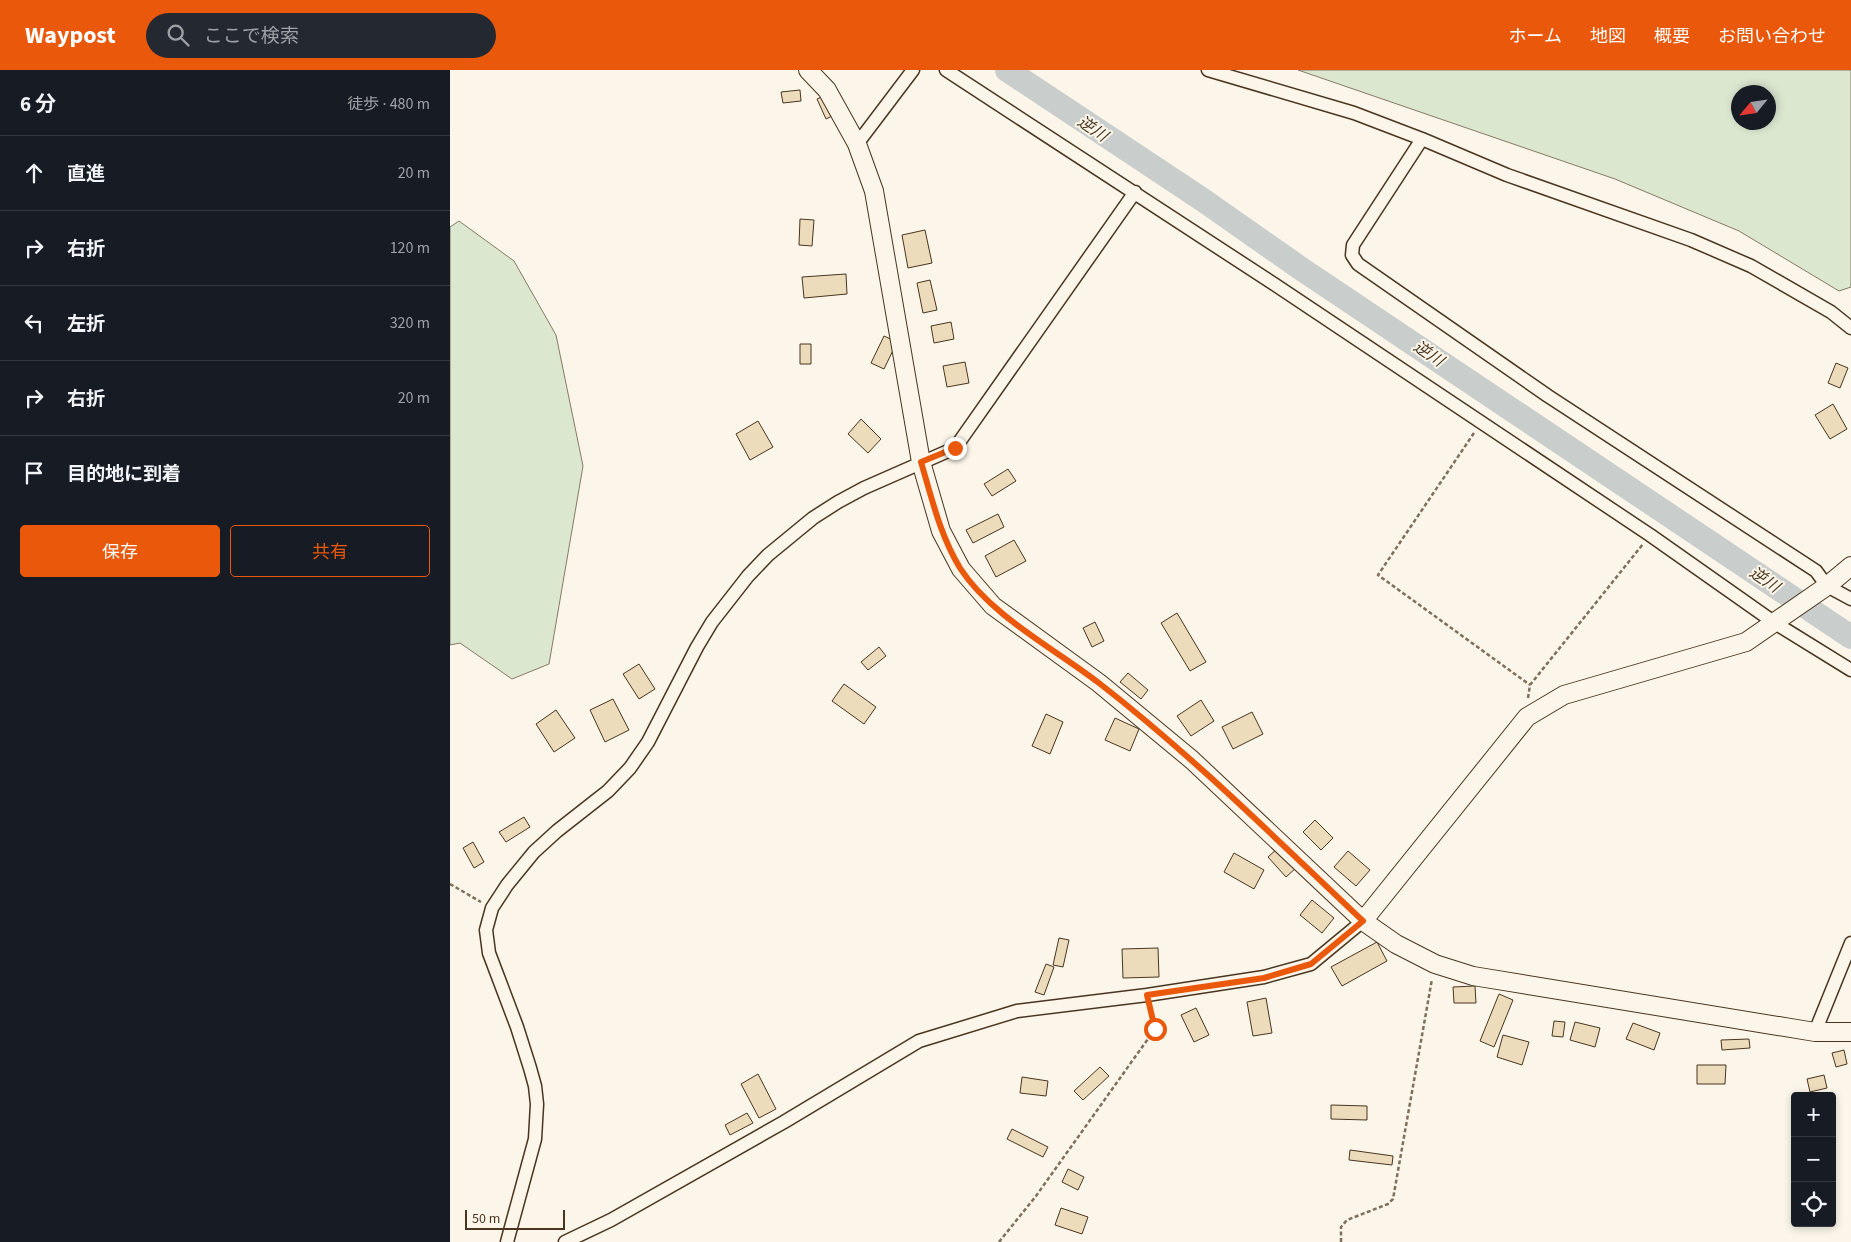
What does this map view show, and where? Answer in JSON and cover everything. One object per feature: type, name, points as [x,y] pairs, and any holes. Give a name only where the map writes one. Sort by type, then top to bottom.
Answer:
[{"type":"street","points":[[808,70],[827,90],[858,144],[874,192],[921,462],[941,531],[961,569],[993,606],[1099,683],[1192,760],[1363,921],[1396,944],[1435,964],[1474,976],[1815,1032],[1851,1032]]},
{"type":"street","points":[[858,144],[913,70]]},
{"type":"street","points":[[946,70],[1135,192],[1481,422],[1650,535],[1775,624],[1851,670]]},
{"type":"street","points":[[1208,70],[1354,113],[1422,138],[1507,175],[1691,240],[1751,266],[1831,312],[1851,328]]},
{"type":"street","points":[[1422,138],[1358,235],[1353,245],[1352,255],[1358,264],[1548,396],[1816,571],[1827,586],[1851,599]]},
{"type":"street","points":[[507,1242],[535,1140],[537,1104],[535,1086],[517,1027],[489,953],[486,930],[492,908],[507,885],[534,852],[608,791],[630,768],[648,742],[712,622],[748,576],[768,555],[813,518],[864,488],[955,448],[1135,192]]},
{"type":"street","points":[[565,1242],[611,1220],[749,1142],[919,1041],[1017,1011],[1264,978],[1311,964],[1363,921],[1527,717],[1564,695],[1746,642],[1775,624],[1851,566]]},
{"type":"street","points":[[1815,1032],[1851,942]]},
{"type":"path","points":[[1481,422],[1378,575],[1530,685],[1650,535]]},
{"type":"path","points":[[450,884],[492,908]]},
{"type":"path","points":[[1341,1242],[1341,1227],[1347,1220],[1388,1204],[1393,1199],[1435,964]]},
{"type":"path","points":[[999,1242],[1036,1196],[1155,1029],[1147,995]]},
{"type":"green space","points":[[1298,70],[1851,70],[1851,287],[1839,291],[1739,231],[1615,179]]},
{"type":"green space","points":[[459,221],[514,261],[556,335],[583,466],[549,664],[512,679],[460,643],[450,645],[450,227]]},
{"type":"building","points":[[800,90],[801,101],[783,103],[781,92]]},
{"type":"building","points":[[830,93],[840,112],[826,119],[817,99]]},
{"type":"building","points":[[800,219],[814,220],[812,246],[799,245]]},
{"type":"building","points":[[925,230],[932,263],[908,268],[902,235]]},
{"type":"building","points":[[846,274],[847,294],[804,298],[802,277]]},
{"type":"building","points":[[930,280],[937,310],[923,313],[917,283]]},
{"type":"building","points":[[951,322],[954,339],[934,343],[931,326]]},
{"type":"building","points":[[884,336],[897,342],[884,369],[871,363]]},
{"type":"building","points":[[800,344],[811,344],[811,364],[800,364]]},
{"type":"building","points":[[965,362],[969,383],[947,387],[943,366]]},
{"type":"building","points":[[1836,363],[1848,368],[1840,388],[1828,383]]},
{"type":"building","points":[[1833,404],[1847,429],[1830,439],[1815,415]]},
{"type":"building","points":[[861,419],[881,439],[868,453],[848,434]]},
{"type":"building","points":[[758,421],[773,447],[750,460],[736,434]]},
{"type":"building","points":[[1008,469],[1016,481],[992,496],[984,484]]},
{"type":"building","points":[[998,514],[1004,527],[973,543],[966,530]]},
{"type":"building","points":[[1014,540],[1026,561],[996,577],[985,556]]},
{"type":"building","points":[[1177,613],[1206,662],[1190,671],[1161,623]]},
{"type":"building","points":[[1095,622],[1104,641],[1092,647],[1083,628]]},
{"type":"building","points":[[879,647],[886,656],[868,670],[861,662]]},
{"type":"building","points":[[639,664],[655,689],[639,699],[623,674]]},
{"type":"building","points":[[1128,673],[1148,690],[1141,699],[1120,682]]},
{"type":"building","points":[[844,684],[876,707],[864,724],[832,701]]},
{"type":"building","points":[[613,699],[629,730],[605,742],[590,710]]},
{"type":"building","points":[[1201,700],[1214,721],[1191,736],[1177,716]]},
{"type":"building","points":[[556,710],[575,738],[554,752],[536,724]]},
{"type":"building","points":[[1252,712],[1263,734],[1233,749],[1222,727]]},
{"type":"building","points":[[1046,714],[1063,722],[1050,754],[1032,746]]},
{"type":"building","points":[[1115,718],[1139,729],[1130,751],[1105,740]]},
{"type":"building","points":[[524,817],[530,827],[506,842],[499,832]]},
{"type":"building","points":[[1315,820],[1333,838],[1321,850],[1303,832]]},
{"type":"building","points":[[473,842],[484,862],[474,868],[463,848]]},
{"type":"building","points":[[1278,848],[1296,868],[1286,877],[1268,857]]},
{"type":"building","points":[[1348,851],[1370,870],[1356,886],[1334,867]]},
{"type":"building","points":[[1234,853],[1264,870],[1254,889],[1224,872]]},
{"type":"building","points":[[1312,900],[1334,918],[1322,933],[1300,915]]},
{"type":"building","points":[[1059,938],[1069,940],[1063,967],[1053,965]]},
{"type":"building","points":[[1377,942],[1387,961],[1342,986],[1331,967]]},
{"type":"building","points":[[1158,948],[1159,977],[1123,978],[1122,949]]},
{"type":"building","points":[[1046,964],[1054,967],[1044,995],[1035,992]]},
{"type":"building","points":[[1475,986],[1476,1003],[1454,1003],[1453,987]]},
{"type":"building","points":[[1499,994],[1513,1000],[1494,1047],[1480,1041]]},
{"type":"building","points":[[1266,998],[1272,1033],[1253,1036],[1247,1002]]},
{"type":"building","points":[[1196,1008],[1209,1035],[1194,1042],[1181,1015]]},
{"type":"building","points":[[1554,1021],[1565,1022],[1563,1037],[1552,1036]]},
{"type":"building","points":[[1575,1022],[1600,1028],[1595,1047],[1570,1040]]},
{"type":"building","points":[[1633,1023],[1660,1033],[1654,1050],[1626,1039]]},
{"type":"building","points":[[1503,1035],[1529,1042],[1522,1065],[1497,1057]]},
{"type":"building","points":[[1749,1039],[1750,1048],[1722,1050],[1721,1040]]},
{"type":"building","points":[[1844,1050],[1847,1064],[1836,1067],[1832,1053]]},
{"type":"building","points":[[1697,1065],[1726,1065],[1725,1084],[1697,1084]]},
{"type":"building","points":[[1100,1067],[1109,1076],[1083,1100],[1074,1091]]},
{"type":"building","points":[[758,1074],[776,1109],[759,1118],[741,1084]]},
{"type":"building","points":[[1824,1075],[1827,1088],[1810,1092],[1807,1079]]},
{"type":"building","points":[[1022,1077],[1048,1081],[1046,1096],[1020,1093]]},
{"type":"building","points":[[1331,1105],[1367,1106],[1367,1120],[1331,1119]]},
{"type":"building","points":[[747,1113],[753,1123],[730,1135],[725,1125]]},
{"type":"building","points":[[1012,1129],[1048,1147],[1043,1157],[1007,1139]]},
{"type":"building","points":[[1350,1150],[1393,1156],[1392,1165],[1349,1160]]},
{"type":"building","points":[[1068,1169],[1084,1177],[1078,1190],[1062,1182]]},
{"type":"building","points":[[1061,1208],[1088,1217],[1082,1234],[1055,1225]]},
{"type":"waterway","name":"逆川","points":[[1007,70],[1851,637]]},
{"type":"route","points":[[955,448],[921,462],[941,531],[961,569],[993,606],[1099,683],[1192,760],[1363,921],[1311,964],[1264,978],[1147,995],[1155,1029]]}]
